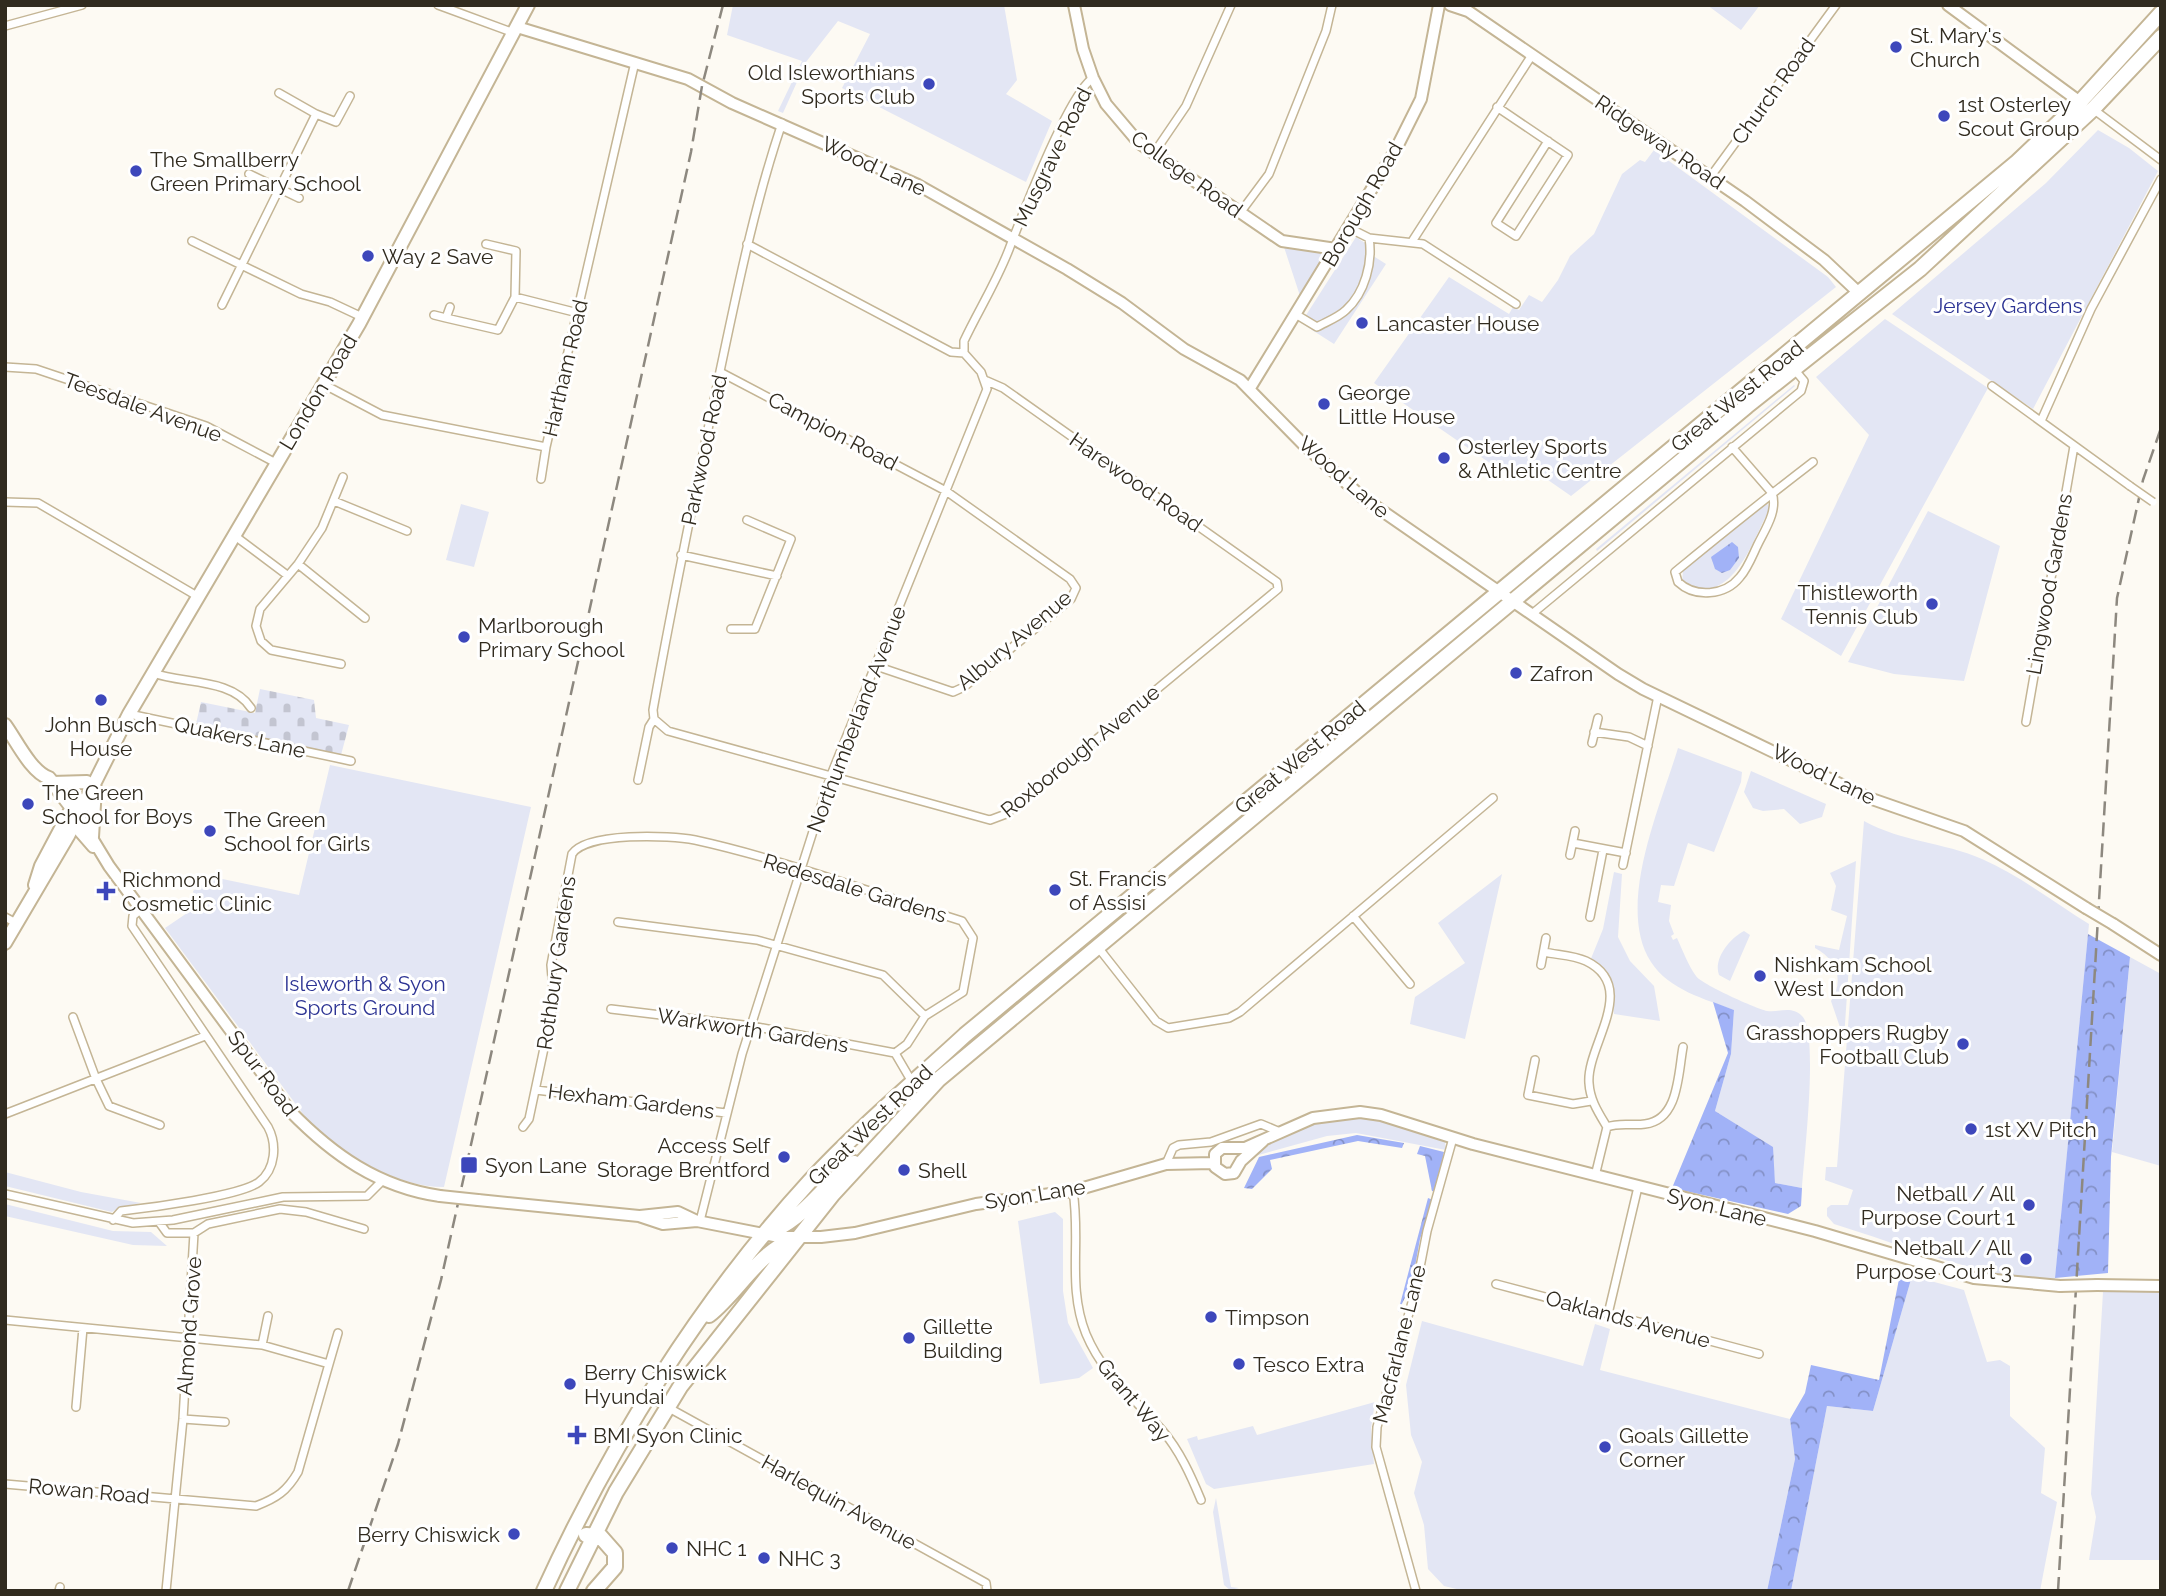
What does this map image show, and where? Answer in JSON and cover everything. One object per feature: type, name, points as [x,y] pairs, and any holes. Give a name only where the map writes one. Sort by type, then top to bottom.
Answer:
[{"type":"highway","name":"Great West Road","points":[[544,1591],[561,1555],[649,1397],[696,1326],[763,1235],[820,1171],[965,1035],[2016,163],[2080,102],[2161,13]]},
{"type":"highway","name":"Great West Road","points":[[567,1591],[594,1533],[666,1407],[797,1238],[939,1079],[1096,945],[1951,242],[2093,109],[2161,37]]},
{"type":"highway","points":[[763,1235],[792,1222],[834,1177],[873,1150]]},
{"type":"highway","points":[[696,1326],[731,1297],[774,1250],[797,1238]]},
{"type":"highway","points":[[561,1555],[580,1538],[594,1533],[611,1546],[616,1560],[610,1575],[594,1591]]},
{"type":"main road","name":"London Road","points":[[5,943],[10,920],[43,880],[73,816],[129,713],[362,317],[528,5]]},
{"type":"main road","points":[[5,725],[48,779],[73,816]]},
{"type":"main road","points":[[48,779],[93,779],[94,842]]},
{"type":"street","points":[[5,26],[82,5]]},
{"type":"street","points":[[438,5],[516,30]]},
{"type":"street","name":"College Road","points":[[1074,5],[1083,49],[1093,78],[1106,104],[1124,127],[1154,153],[1282,242],[1336,249]]},
{"type":"street","points":[[1154,153],[1186,106],[1231,5]]},
{"type":"street","points":[[1240,214],[1269,174],[1326,31],[1332,5]]},
{"type":"street","name":"Borough Road","points":[[1250,388],[1297,316],[1395,151],[1421,99],[1439,5]]},
{"type":"street","name":"Ridgeway Road","points":[[1450,5],[1468,11],[1711,176],[1824,260],[1860,294]]},
{"type":"street","name":"Church Road","points":[[1711,176],[1836,5]]},
{"type":"street","points":[[1948,5],[2080,102]]},
{"type":"street","name":"Wood Lane","points":[[516,30],[688,79],[732,103],[918,185],[1122,303],[1184,349],[1240,380],[1303,444],[1362,497],[1618,674],[1869,798],[1964,831],[2161,955]]},
{"type":"street","points":[[1413,240],[1532,55]]},
{"type":"street","name":"Hartham Road","points":[[323,384],[382,415],[546,447],[635,62]]},
{"type":"street","name":"Musgrave Road","points":[[1013,239],[1074,101],[1085,83],[1093,78]]},
{"type":"street","points":[[279,93],[336,122],[350,96]]},
{"type":"street","points":[[1497,107],[1548,141],[1568,155],[1516,236],[1496,223],[1548,141]]},
{"type":"street","points":[[2093,109],[2161,160]]},
{"type":"street","points":[[222,305],[316,114]]},
{"type":"street","name":"Parkwood Road","points":[[638,780],[649,727],[654,719],[653,710],[681,555],[747,244],[762,182],[782,123]]},
{"type":"street","points":[[249,174],[299,198]]},
{"type":"street","points":[[2041,421],[2091,309],[2161,179]]},
{"type":"street","points":[[1349,228],[1369,238],[1413,240],[1516,304]]},
{"type":"street","points":[[1297,316],[1317,327],[1347,310],[1364,284],[1372,252],[1369,238]]},
{"type":"street","points":[[987,381],[964,353],[964,341],[1013,239]]},
{"type":"street","points":[[192,241],[242,266],[362,317]]},
{"type":"street","points":[[486,244],[526,254]]},
{"type":"street","points":[[747,244],[951,352],[964,353]]},
{"type":"street","points":[[434,315],[498,330],[515,297],[516,251]]},
{"type":"street","points":[[515,297],[578,313]]},
{"type":"street","points":[[446,318],[450,307]]},
{"type":"street","name":"Teesdale Avenue","points":[[5,367],[36,369],[186,419],[276,463]]},
{"type":"street","points":[[1532,614],[1801,391],[1804,381],[1794,369]]},
{"type":"street","name":"Campion Road","points":[[720,372],[946,491]]},
{"type":"street","name":"Northumberland Avenue","points":[[699,1221],[726,1113],[799,870],[831,775],[984,399],[987,381]]},
{"type":"street","name":"Harewood Road","points":[[987,381],[1003,388],[1277,582],[1279,589]]},
{"type":"street","points":[[1992,386],[2161,508]]},
{"type":"street","name":"Lingwood Gardens","points":[[2026,722],[2074,446]]},
{"type":"street","points":[[541,479],[546,447]]},
{"type":"street","points":[[1732,447],[1772,493],[1775,502],[1769,522],[1740,578],[1726,589],[1713,593],[1695,592],[1678,582],[1675,572],[1772,493],[1812,462]]},
{"type":"street","points":[[341,664],[271,650],[261,640],[256,626],[260,609],[298,564],[322,528],[343,477]]},
{"type":"street","name":"Albury Avenue","points":[[876,666],[953,692],[964,687],[1070,599],[1076,588],[1070,579],[946,491]]},
{"type":"street","points":[[334,501],[407,531]]},
{"type":"street","points":[[5,502],[38,503],[197,596]]},
{"type":"street","points":[[731,629],[755,629],[791,540],[747,520]]},
{"type":"street","points":[[235,536],[287,575]]},
{"type":"street","points":[[681,555],[777,576]]},
{"type":"street","points":[[298,564],[365,618]]},
{"type":"street","name":"Roxborough Avenue","points":[[654,719],[668,731],[990,820],[1006,814],[1279,589]]},
{"type":"street","points":[[153,673],[169,679],[183,679],[215,687],[244,697],[251,708]]},
{"type":"street","points":[[1623,865],[1658,696]]},
{"type":"street","name":"Quakers Lane","points":[[129,713],[351,761]]},
{"type":"street","points":[[1592,743],[1598,718]]},
{"type":"street","points":[[1594,733],[1629,737],[1648,746]]},
{"type":"street","points":[[1096,945],[1156,1021],[1168,1028],[1229,1018],[1493,798]]},
{"type":"street","name":"Spur Road","points":[[73,816],[290,1111],[319,1140],[354,1167],[402,1189],[498,1202]]},
{"type":"street","points":[[1570,855],[1575,831]]},
{"type":"street","name":"Redesdale Gardens","points":[[583,843],[615,837],[693,840],[962,921],[973,938],[963,992],[925,1016],[906,1044],[895,1053]]},
{"type":"street","name":"Rothbury Gardens","points":[[523,1127],[529,1119],[554,1001],[551,965],[572,854],[583,843]]},
{"type":"street","points":[[1573,843],[1626,853]]},
{"type":"street","points":[[1590,917],[1603,850]]},
{"type":"street","points":[[113,1220],[121,1211],[173,1204],[250,1187],[263,1179],[271,1166],[274,1138],[132,926],[133,916],[141,909]]},
{"type":"street","points":[[1353,916],[1410,984]]},
{"type":"street","points":[[618,922],[757,940],[883,975],[925,1016]]},
{"type":"street","points":[[1541,964],[1546,938]]},
{"type":"street","points":[[1544,952],[1586,961],[1603,976],[1608,988],[1607,1024],[1591,1063],[1588,1080],[1591,1101],[1606,1126],[1595,1176]]},
{"type":"street","name":"Warkworth Gardens","points":[[611,1009],[752,1026],[895,1053]]},
{"type":"street","points":[[73,1017],[109,1106],[160,1125]]},
{"type":"street","points":[[5,1114],[205,1036]]},
{"type":"street","points":[[1606,1126],[1657,1121],[1668,1112],[1674,1099],[1683,1047]]},
{"type":"street","points":[[895,1053],[913,1083]]},
{"type":"street","points":[[1535,1060],[1528,1095],[1573,1104],[1591,1101]]},
{"type":"street","points":[[1678,1075],[1689,1076]]},
{"type":"street","name":"Hexham Gardens","points":[[536,1090],[726,1113]]},
{"type":"street","name":"Syon Lane","points":[[1236,1149],[1263,1141],[1313,1118],[1360,1112],[1412,1123],[1453,1139],[1815,1231],[1974,1278],[2060,1286],[2161,1286]]},
{"type":"street","name":"Syon Lane","points":[[1166,1164],[1173,1148],[1179,1145],[1212,1142],[1261,1124],[1280,1132]]},
{"type":"street","name":"Macfarlane Lane","points":[[1416,1591],[1376,1447],[1377,1427],[1453,1139]]},
{"type":"street","name":"Syon Lane","points":[[1241,1161],[1263,1141]]},
{"type":"street","points":[[1222,1148],[1236,1149],[1241,1161],[1238,1170],[1230,1174],[1221,1173],[1213,1163],[1215,1154],[1222,1148]]},
{"type":"street","name":"Syon Lane","points":[[498,1202],[639,1216],[678,1212],[699,1221],[763,1235],[797,1238],[837,1236],[976,1204],[1073,1191],[1166,1164],[1213,1163]]},
{"type":"street","points":[[5,1194],[113,1220],[159,1222],[283,1197],[367,1196],[383,1180]]},
{"type":"street","points":[[1608,1314],[1638,1187]]},
{"type":"street","name":"Grant Way","points":[[1073,1191],[1076,1216],[1074,1285],[1086,1333],[1117,1386],[1163,1430],[1193,1482],[1198,1501]]},
{"type":"street","points":[[194,1233],[208,1224],[280,1209],[306,1212],[364,1229]]},
{"type":"street","name":"Almond Grove","points":[[159,1222],[167,1233],[194,1233],[183,1419],[166,1591]]},
{"type":"street","name":"Oaklands Avenue","points":[[1496,1284],[1759,1354]]},
{"type":"street","points":[[262,1345],[268,1316]]},
{"type":"street","points":[[5,1320],[262,1345],[329,1364]]},
{"type":"street","points":[[76,1408],[83,1328]]},
{"type":"street","name":"Rowan Road","points":[[5,1484],[256,1506],[276,1498],[289,1488],[298,1472],[338,1333]]},
{"type":"street","name":"Harlequin Avenue","points":[[649,1397],[986,1583],[987,1591]]},
{"type":"street","name":"Almond Grove","points":[[183,1419],[225,1422]]},
{"type":"green space","name":"Old Isleworthians Sports Club","points":[[733,5],[1004,5],[1017,80],[1006,94],[1052,121],[1026,182],[842,88],[870,34],[838,21],[806,62],[783,113],[778,111],[802,61],[727,35]]},
{"type":"green space","points":[[1707,5],[1760,5],[1741,30]]},
{"type":"green space","name":"Jersey Gardens","points":[[2098,130],[2129,148],[2158,171],[2033,409],[1892,314],[2046,183]]},
{"type":"green space","points":[[1654,150],[1828,277],[1836,287],[1571,496],[1525,464],[1513,479],[1374,383],[1449,277],[1509,314],[1513,307],[1519,310],[1529,295],[1542,302],[1558,280],[1570,256],[1594,234],[1622,174],[1640,160],[1645,162]]},
{"type":"green space","points":[[1356,237],[1365,243],[1367,252],[1386,264],[1334,344],[1301,323]]},
{"type":"green space","points":[[1282,241],[1336,249],[1303,305]]},
{"type":"green space","name":"Jersey Gardens","points":[[1885,319],[1988,388],[1841,656],[1781,619],[1869,435],[1816,377]]},
{"type":"green space","points":[[1795,386],[1597,551],[1596,549]]},
{"type":"green space","points":[[1766,502],[1770,508],[1746,557],[1726,581],[1714,587],[1699,589],[1682,583],[1683,571]]},
{"type":"green space","points":[[461,504],[489,512],[474,567],[446,560]]},
{"type":"green space","name":"Thistleworth Tennis Club","points":[[1928,511],[2000,546],[1964,681],[1894,674],[1848,662]]},
{"type":"green space","points":[[1732,542],[1738,547],[1739,558],[1730,570],[1722,573],[1715,569],[1711,557]]},
{"type":"green space","points":[[260,689],[314,700],[316,718],[349,725],[341,755],[196,724],[201,702],[255,713]]},
{"type":"green space","points":[[1678,748],[1742,772],[1741,782],[1714,852],[1688,843],[1674,886],[1661,885],[1658,902],[1671,905],[1669,921],[1674,934],[1671,936],[1673,940],[1677,938],[1690,967],[1700,980],[1761,1009],[1789,1010],[1802,1016],[1807,1027],[1810,1069],[1802,1188],[1775,1183],[1772,1147],[1715,1111],[1731,1054],[1734,1010],[1688,992],[1667,980],[1651,962],[1641,939],[1639,885],[1652,826]]},
{"type":"green space","name":"Isleworth & Syon Sports Ground","points":[[330,765],[531,807],[444,1187],[408,1182],[373,1168],[340,1149],[312,1126],[165,928],[196,907],[193,891],[213,877],[299,895]]},
{"type":"green space","points":[[1751,771],[1826,804],[1822,817],[1800,824],[1784,809],[1763,811],[1753,808],[1744,792]]},
{"type":"green space","name":"Grasshoppers Rugby Football Club","points":[[1864,821],[1893,833],[1982,859],[2023,881],[2089,924],[2055,1280],[1999,1274],[1943,1260],[1834,1224],[1827,1216],[1827,1208],[1831,1205],[1848,1205],[1853,1190],[1825,1180],[1826,1167],[1837,1167]]},
{"type":"green space","points":[[1856,861],[1844,1039],[1831,1001],[1837,985],[1836,971],[1815,945],[1839,950],[1847,916],[1831,910],[1836,886],[1830,873]]},
{"type":"green space","points":[[1614,872],[1622,874],[1618,937],[1630,961],[1654,986],[1660,1021],[1614,1014],[1612,992],[1590,961],[1603,929]]},
{"type":"green space","points":[[1502,874],[1465,1039],[1410,1024],[1415,997],[1465,963],[1438,923]]},
{"type":"green space","points":[[1744,931],[1750,935],[1730,981],[1719,975],[1718,962],[1728,944]]},
{"type":"green space","points":[[2088,934],[2130,957],[2111,1157],[2108,1273],[2055,1278]]},
{"type":"green space","points":[[2130,957],[2161,974],[2161,1166],[2112,1152]]},
{"type":"green space","points":[[1713,1002],[1734,1010],[1731,1054],[1715,1111],[1773,1147],[1775,1183],[1802,1188],[1801,1206],[1788,1214],[1672,1188],[1728,1053]]},
{"type":"green space","points":[[1362,1116],[1417,1129],[1445,1142],[1446,1150],[1356,1133],[1327,1136],[1255,1156],[1264,1145],[1289,1131],[1318,1122]]},
{"type":"green space","points":[[1357,1135],[1404,1143],[1402,1148],[1358,1141],[1270,1160],[1272,1169],[1252,1189],[1244,1188],[1259,1157]]},
{"type":"green space","points":[[1420,1146],[1444,1152],[1436,1192],[1432,1191],[1425,1156],[1417,1154]]},
{"type":"green space","points":[[5,1172],[81,1192],[141,1203],[120,1207],[112,1212],[5,1186]]},
{"type":"green space","points":[[1428,1198],[1433,1200],[1420,1239],[1412,1283],[1398,1312]]},
{"type":"green space","points":[[5,1204],[113,1231],[151,1232],[167,1246],[133,1245],[5,1216]]},
{"type":"green space","points":[[1055,1212],[1063,1219],[1063,1291],[1068,1323],[1093,1368],[1079,1378],[1040,1384],[1018,1221]]},
{"type":"green space","points":[[1900,1274],[1912,1276],[1873,1411],[1827,1406],[1791,1591],[1767,1591],[1795,1459],[1790,1419],[1805,1393],[1811,1365],[1879,1380]]},
{"type":"green space","points":[[1912,1276],[1964,1290],[1987,1362],[2000,1360],[2010,1366],[2010,1416],[2045,1448],[2041,1493],[2057,1502],[2040,1591],[1791,1591],[1827,1406],[1873,1411]]},
{"type":"green space","points":[[2161,1291],[2161,1560],[2089,1560],[2096,1517],[2091,1494],[2103,1292]]},
{"type":"green space","name":"Goals Gillette Corner","points":[[1422,1321],[1583,1366],[1595,1324],[1610,1329],[1600,1370],[1790,1419],[1795,1459],[1767,1591],[1465,1591],[1444,1586],[1428,1569],[1424,1525],[1414,1493],[1422,1462],[1411,1435],[1406,1385]]},
{"type":"green space","points":[[1375,1402],[1371,1428],[1374,1464],[1214,1489],[1206,1484],[1187,1439],[1197,1436],[1198,1440],[1253,1426],[1257,1435]]},
{"type":"green space","points":[[1216,1498],[1231,1587],[1239,1588],[1230,1590],[1224,1585],[1213,1512]]},
{"type":"railway","points":[[348,1591],[398,1444],[441,1280],[691,152],[702,86],[723,5]]},
{"type":"railway","points":[[2058,1591],[2117,598],[2143,480],[2161,428]]},
{"type":"place","name":"St. Mary's Church","points":[[1896,47]]},
{"type":"place","name":"Old Isleworthians Sports Club","points":[[929,84]]},
{"type":"place","name":"1st Osterley Scout Group","points":[[1944,116]]},
{"type":"place","name":"The Smallberry Green Primary School","points":[[136,171]]},
{"type":"place","name":"Way 2 Save","points":[[368,256]]},
{"type":"place","name":"Lancaster House","points":[[1362,323]]},
{"type":"place","name":"George Little House","points":[[1324,404]]},
{"type":"place","name":"Osterley Sports & Athletic Centre","points":[[1444,458]]},
{"type":"place","name":"Thistleworth Tennis Club","points":[[1932,604]]},
{"type":"place","name":"Marlborough Primary School","points":[[464,637]]},
{"type":"place","name":"Zafron","points":[[1516,673]]},
{"type":"place","name":"John Busch House","points":[[101,700]]},
{"type":"place","name":"The Green School for Boys","points":[[28,804]]},
{"type":"place","name":"The Green School for Girls","points":[[210,831]]},
{"type":"place","name":"St. Francis of Assisi","points":[[1055,890]]},
{"type":"place","name":"Richmond Cosmetic Clinic","points":[[106,891]]},
{"type":"place","name":"Nishkam School West London","points":[[1760,976]]},
{"type":"place","name":"Grasshoppers Rugby Football Club","points":[[1963,1044]]},
{"type":"place","name":"1st XV Pitch","points":[[1971,1129]]},
{"type":"place","name":"Access Self Storage Brentford","points":[[784,1157]]},
{"type":"place","name":"Syon Lane","points":[[469,1165]]},
{"type":"place","name":"Shell","points":[[904,1170]]},
{"type":"place","name":"Netball / All Purpose Court 1","points":[[2029,1205]]},
{"type":"place","name":"Netball / All Purpose Court 3","points":[[2026,1259]]},
{"type":"place","name":"Timpson","points":[[1211,1317]]},
{"type":"place","name":"Gillette Building","points":[[909,1338]]},
{"type":"place","name":"Tesco Extra","points":[[1239,1364]]},
{"type":"place","name":"Berry Chiswick Hyundai","points":[[570,1384]]},
{"type":"place","name":"BMI Syon Clinic","points":[[577,1435]]},
{"type":"place","name":"Goals Gillette Corner","points":[[1605,1447]]},
{"type":"place","name":"Berry Chiswick","points":[[514,1534]]},
{"type":"place","name":"NHC 1","points":[[672,1548]]},
{"type":"place","name":"NHC 3","points":[[764,1558]]}]
